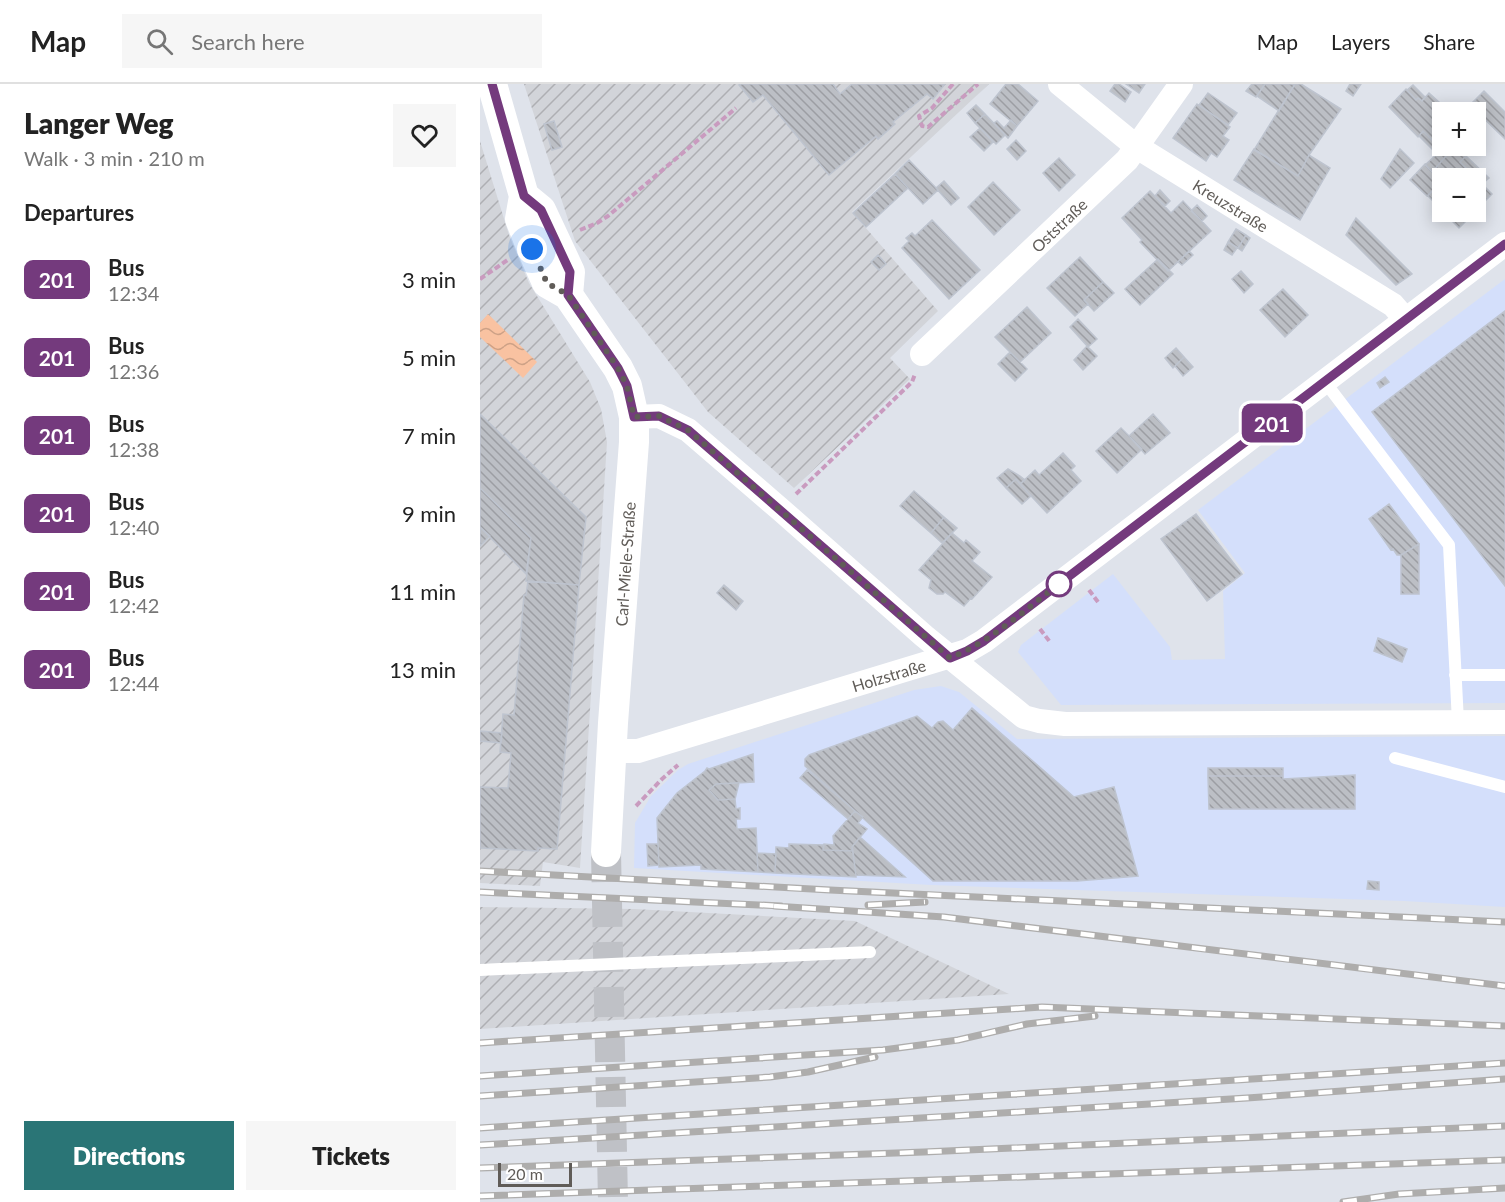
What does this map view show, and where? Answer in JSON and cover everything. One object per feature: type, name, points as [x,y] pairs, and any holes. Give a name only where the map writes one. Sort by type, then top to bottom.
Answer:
[{"type":"street","name":"Carl-Miele-Straße","points":[[492,84],[524,196],[520,219],[535,258],[547,283],[568,295],[618,368],[627,386],[634,417],[606,852]]},
{"type":"street","name":"Kreuzstraße","points":[[1060,84],[1137,147],[1393,305],[1406,320]]},
{"type":"street","name":"Oststraße","points":[[921,354],[1127,160],[1181,84]]},
{"type":"street","name":"Holzstraße","points":[[612,751],[638,751],[967,651],[984,641],[1505,244]]},
{"type":"street","points":[[634,417],[659,416],[688,430],[950,658],[1024,717],[1065,724],[1505,722]]},
{"type":"lane","points":[[1325,382],[1449,545],[1458,722]]},
{"type":"lane","points":[[1455,675],[1505,675]]},
{"type":"lane","points":[[1395,758],[1505,787]]},
{"type":"lane","points":[[480,970],[870,952]]},
{"type":"path","points":[[952,84],[932,108],[919,116],[922,126],[928,127],[978,84]]},
{"type":"path","points":[[597,223],[736,108]]},
{"type":"path","points":[[480,278],[512,258]]},
{"type":"path","points":[[781,510],[912,382],[921,354]]},
{"type":"path","points":[[1085,586],[1098,602]]},
{"type":"path","points":[[1036,624],[1050,642]]},
{"type":"shaded area","points":[[524,84],[989,84],[852,212],[938,311],[890,358],[910,379],[794,488],[708,412],[575,241]]},
{"type":"shaded area","points":[[480,141],[509,235],[529,283],[590,382],[601,409],[607,442],[580,868],[543,862],[540,886],[480,883]]},
{"type":"shaded area","points":[[1505,279],[1505,703],[1061,705],[1018,652],[1021,645],[1113,574],[1170,647],[1172,660],[1225,659],[1223,591],[1245,573],[1198,510]]},
{"type":"shaded area","points":[[941,686],[959,692],[1017,739],[1505,736],[1505,907],[1404,901],[931,885],[634,868],[635,823],[651,796],[678,770],[688,764],[914,690]]},
{"type":"shaded area","points":[[480,907],[634,909],[855,921],[1009,994],[480,1029]]},
{"type":"water","points":[[488,314],[537,362],[523,378],[480,337],[480,323]]},
{"type":"building","points":[[833,84],[840,94],[852,84],[945,84],[933,99],[927,94],[893,122],[895,124],[878,139],[876,136],[829,175],[763,95],[753,102],[739,85]]},
{"type":"building","points":[[1006,84],[1018,84],[1038,101],[1017,126],[990,104]]},
{"type":"building","points":[[1115,84],[1131,92],[1125,102],[1110,91]]},
{"type":"building","points":[[1126,84],[1145,84],[1139,93]]},
{"type":"building","points":[[1252,84],[1265,84],[1256,97],[1246,91]]},
{"type":"building","points":[[1265,84],[1295,84],[1279,111],[1257,96]]},
{"type":"building","points":[[1295,84],[1301,84],[1341,109],[1309,155],[1298,176],[1254,150]]},
{"type":"building","points":[[1350,84],[1361,84],[1353,96],[1346,91]]},
{"type":"building","points":[[1413,85],[1425,97],[1422,101],[1418,98],[1416,100],[1407,90]]},
{"type":"building","points":[[1406,89],[1416,100],[1418,98],[1422,101],[1429,93],[1439,102],[1432,102],[1432,140],[1423,131],[1418,137],[1389,107]]},
{"type":"building","points":[[1484,91],[1505,112],[1505,139],[1486,121],[1486,102],[1473,102]]},
{"type":"building","points":[[1208,93],[1237,113],[1228,125],[1199,105]]},
{"type":"building","points":[[1197,104],[1230,127],[1223,136],[1229,140],[1217,157],[1211,153],[1206,161],[1173,138]]},
{"type":"building","points":[[976,105],[985,114],[975,123],[967,113]]},
{"type":"building","points":[[985,114],[1005,135],[996,144],[975,123]]},
{"type":"building","points":[[1011,120],[1017,126],[1008,138],[994,123],[997,121],[1004,128]]},
{"type":"building","points":[[554,121],[562,147],[552,150],[544,124]]},
{"type":"building","points":[[980,128],[993,142],[984,151],[970,137]]},
{"type":"building","points":[[1423,131],[1432,140],[1432,149],[1419,136]]},
{"type":"building","points":[[1016,140],[1026,151],[1017,160],[1007,149]]},
{"type":"building","points":[[1254,149],[1298,176],[1309,155],[1330,168],[1300,220],[1234,180]]},
{"type":"building","points":[[1400,149],[1414,163],[1390,188],[1381,179]]},
{"type":"building","points":[[1435,156],[1446,156],[1436,168],[1432,168],[1432,172],[1425,165]]},
{"type":"building","points":[[1446,156],[1466,156],[1460,162],[1466,168],[1436,168]]},
{"type":"building","points":[[1466,156],[1479,168],[1466,168],[1460,162]]},
{"type":"building","points":[[1059,158],[1075,175],[1059,191],[1043,173]]},
{"type":"building","points":[[909,160],[938,190],[923,204],[895,174]]},
{"type":"building","points":[[1425,164],[1432,172],[1432,191],[1427,196],[1410,180]]},
{"type":"building","points":[[895,174],[908,188],[866,227],[853,213]]},
{"type":"building","points":[[944,181],[959,198],[951,205],[936,188]]},
{"type":"building","points":[[993,182],[1020,210],[994,235],[968,207]]},
{"type":"building","points":[[1486,188],[1492,194],[1486,200]]},
{"type":"building","points":[[1160,190],[1170,201],[1165,206],[1155,196]]},
{"type":"building","points":[[1150,191],[1171,213],[1183,201],[1211,231],[1168,271],[1140,242],[1142,240],[1122,218]]},
{"type":"building","points":[[1197,205],[1207,216],[1202,221],[1191,211]]},
{"type":"building","points":[[1356,218],[1412,274],[1396,285],[1346,235]]},
{"type":"building","points":[[932,220],[980,270],[949,299],[902,248],[909,241],[906,238],[912,233],[915,236]]},
{"type":"building","points":[[1453,222],[1465,222],[1459,228]]},
{"type":"building","points":[[1236,229],[1246,235],[1238,248],[1228,242]]},
{"type":"building","points":[[1246,235],[1250,238],[1242,251],[1238,248]]},
{"type":"building","points":[[1228,242],[1237,248],[1232,255],[1224,250]]},
{"type":"building","points":[[1189,251],[1193,255],[1182,265],[1178,262]]},
{"type":"building","points":[[878,255],[886,264],[879,270],[871,262]]},
{"type":"building","points":[[1080,257],[1103,282],[1084,300],[1088,304],[1075,316],[1047,288]]},
{"type":"building","points":[[1158,259],[1173,274],[1140,305],[1125,289]]},
{"type":"building","points":[[1241,271],[1253,284],[1244,293],[1232,279]]},
{"type":"building","points":[[1103,282],[1114,293],[1094,311],[1084,300]]},
{"type":"building","points":[[1283,289],[1308,315],[1285,337],[1260,310]]},
{"type":"building","points":[[1027,307],[1051,333],[1020,362],[995,337]]},
{"type":"building","points":[[1505,311],[1505,586],[1372,412]]},
{"type":"building","points":[[1078,319],[1097,339],[1088,347],[1070,327]]},
{"type":"building","points":[[1087,346],[1097,356],[1083,370],[1074,360]]},
{"type":"building","points":[[1176,348],[1184,357],[1173,368],[1165,358]]},
{"type":"building","points":[[1010,352],[1027,369],[1015,381],[998,364]]},
{"type":"building","points":[[1184,357],[1193,367],[1183,376],[1175,366]]},
{"type":"building","points":[[1385,377],[1389,382],[1380,388],[1377,383]]},
{"type":"building","points":[[480,414],[586,517],[579,585],[526,581],[531,538],[480,488]]},
{"type":"building","points":[[1153,414],[1170,433],[1145,454],[1129,436]]},
{"type":"building","points":[[1121,428],[1142,449],[1117,473],[1096,451]]},
{"type":"building","points":[[1063,453],[1075,466],[1071,470],[1081,481],[1047,513],[1020,484],[1035,470],[1039,475]]},
{"type":"building","points":[[1008,469],[1025,480],[1020,484],[1016,479],[1006,488],[997,478]]},
{"type":"building","points":[[1016,479],[1031,496],[1022,504],[1006,488]]},
{"type":"building","points":[[480,488],[531,538],[526,574],[480,527]]},
{"type":"building","points":[[914,491],[944,517],[931,533],[900,506]]},
{"type":"building","points":[[1389,504],[1419,544],[1401,555],[1391,550],[1369,519]]},
{"type":"building","points":[[1196,514],[1242,574],[1207,601],[1161,539]]},
{"type":"building","points":[[944,517],[957,528],[942,543],[931,533]]},
{"type":"building","points":[[480,527],[490,536],[480,546]]},
{"type":"building","points":[[952,533],[964,543],[966,540],[980,552],[972,561],[992,577],[964,606],[945,592],[937,594],[929,588],[931,580],[919,570]]},
{"type":"building","points":[[1419,544],[1419,594],[1401,594],[1401,555]]},
{"type":"building","points":[[528,581],[579,585],[557,849],[538,848],[538,851],[480,848],[480,787],[508,788],[511,753],[500,752],[503,714],[514,715],[524,595],[526,595]]},
{"type":"building","points":[[724,585],[743,601],[736,610],[717,593]]},
{"type":"building","points":[[1378,638],[1407,649],[1402,662],[1374,651]]},
{"type":"building","points":[[972,708],[1074,797],[1114,787],[1138,876],[1077,881],[933,881],[805,766],[805,759],[809,755],[917,716],[932,728],[938,722],[943,721],[953,730]]},
{"type":"building","points":[[480,731],[502,733],[501,743],[480,741]]},
{"type":"building","points":[[753,754],[754,782],[716,784],[709,790],[718,800],[735,799],[736,809],[740,808],[740,819],[736,819],[737,829],[756,828],[758,872],[701,869],[701,865],[659,867],[657,818],[677,793],[707,768]]},
{"type":"building","points":[[1208,768],[1283,768],[1283,776],[1208,776]]},
{"type":"building","points":[[807,770],[855,811],[848,819],[800,778]]},
{"type":"building","points":[[1355,775],[1355,809],[1209,809],[1208,776],[1283,776],[1283,779]]},
{"type":"building","points":[[739,783],[735,799],[718,800],[709,790],[716,784]]},
{"type":"building","points":[[855,811],[863,817],[858,823],[867,829],[852,847],[853,851],[823,850],[824,844],[834,845],[833,836]]},
{"type":"building","points":[[860,837],[905,877],[856,875],[852,847]]},
{"type":"building","points":[[647,844],[658,844],[659,865],[648,866]]},
{"type":"building","points":[[789,844],[824,845],[823,850],[853,851],[856,877],[775,873],[776,847],[789,848]]},
{"type":"building","points":[[757,853],[776,854],[775,873],[758,872]]},
{"type":"building","points":[[1368,881],[1379,882],[1379,890],[1367,889]]},
{"type":"tunnel","points":[[606,852],[613,1202]]},
{"type":"railway","points":[[480,871],[1505,922]]},
{"type":"railway","points":[[480,892],[781,906]]},
{"type":"railway","points":[[868,905],[925,902]]},
{"type":"railway","points":[[774,906],[944,917],[1505,986]]},
{"type":"railway","points":[[480,1043],[1042,1007],[1505,1026]]},
{"type":"railway","points":[[480,1076],[883,1050],[958,1040],[1027,1024],[1095,1016]]},
{"type":"railway","points":[[480,1096],[770,1077],[808,1072],[875,1057]]},
{"type":"railway","points":[[480,1128],[1505,1063]]},
{"type":"railway","points":[[480,1145],[1247,1098],[1505,1079]]},
{"type":"railway","points":[[480,1168],[924,1152],[1505,1126]]},
{"type":"railway","points":[[480,1196],[1505,1160]]},
{"type":"railway","points":[[1343,1202],[1399,1194],[1505,1188]]},
{"type":"bus line","name":"201","points":[[492,84],[524,196],[541,210],[570,272],[568,295],[618,368],[627,386],[634,417],[659,416],[688,430],[950,658],[984,641],[1505,244]]},
{"type":"route","points":[[532,249],[547,283],[568,295],[618,368],[627,386],[634,417],[659,416],[688,430],[950,658],[984,641],[1063,581],[1059,584]]}]
